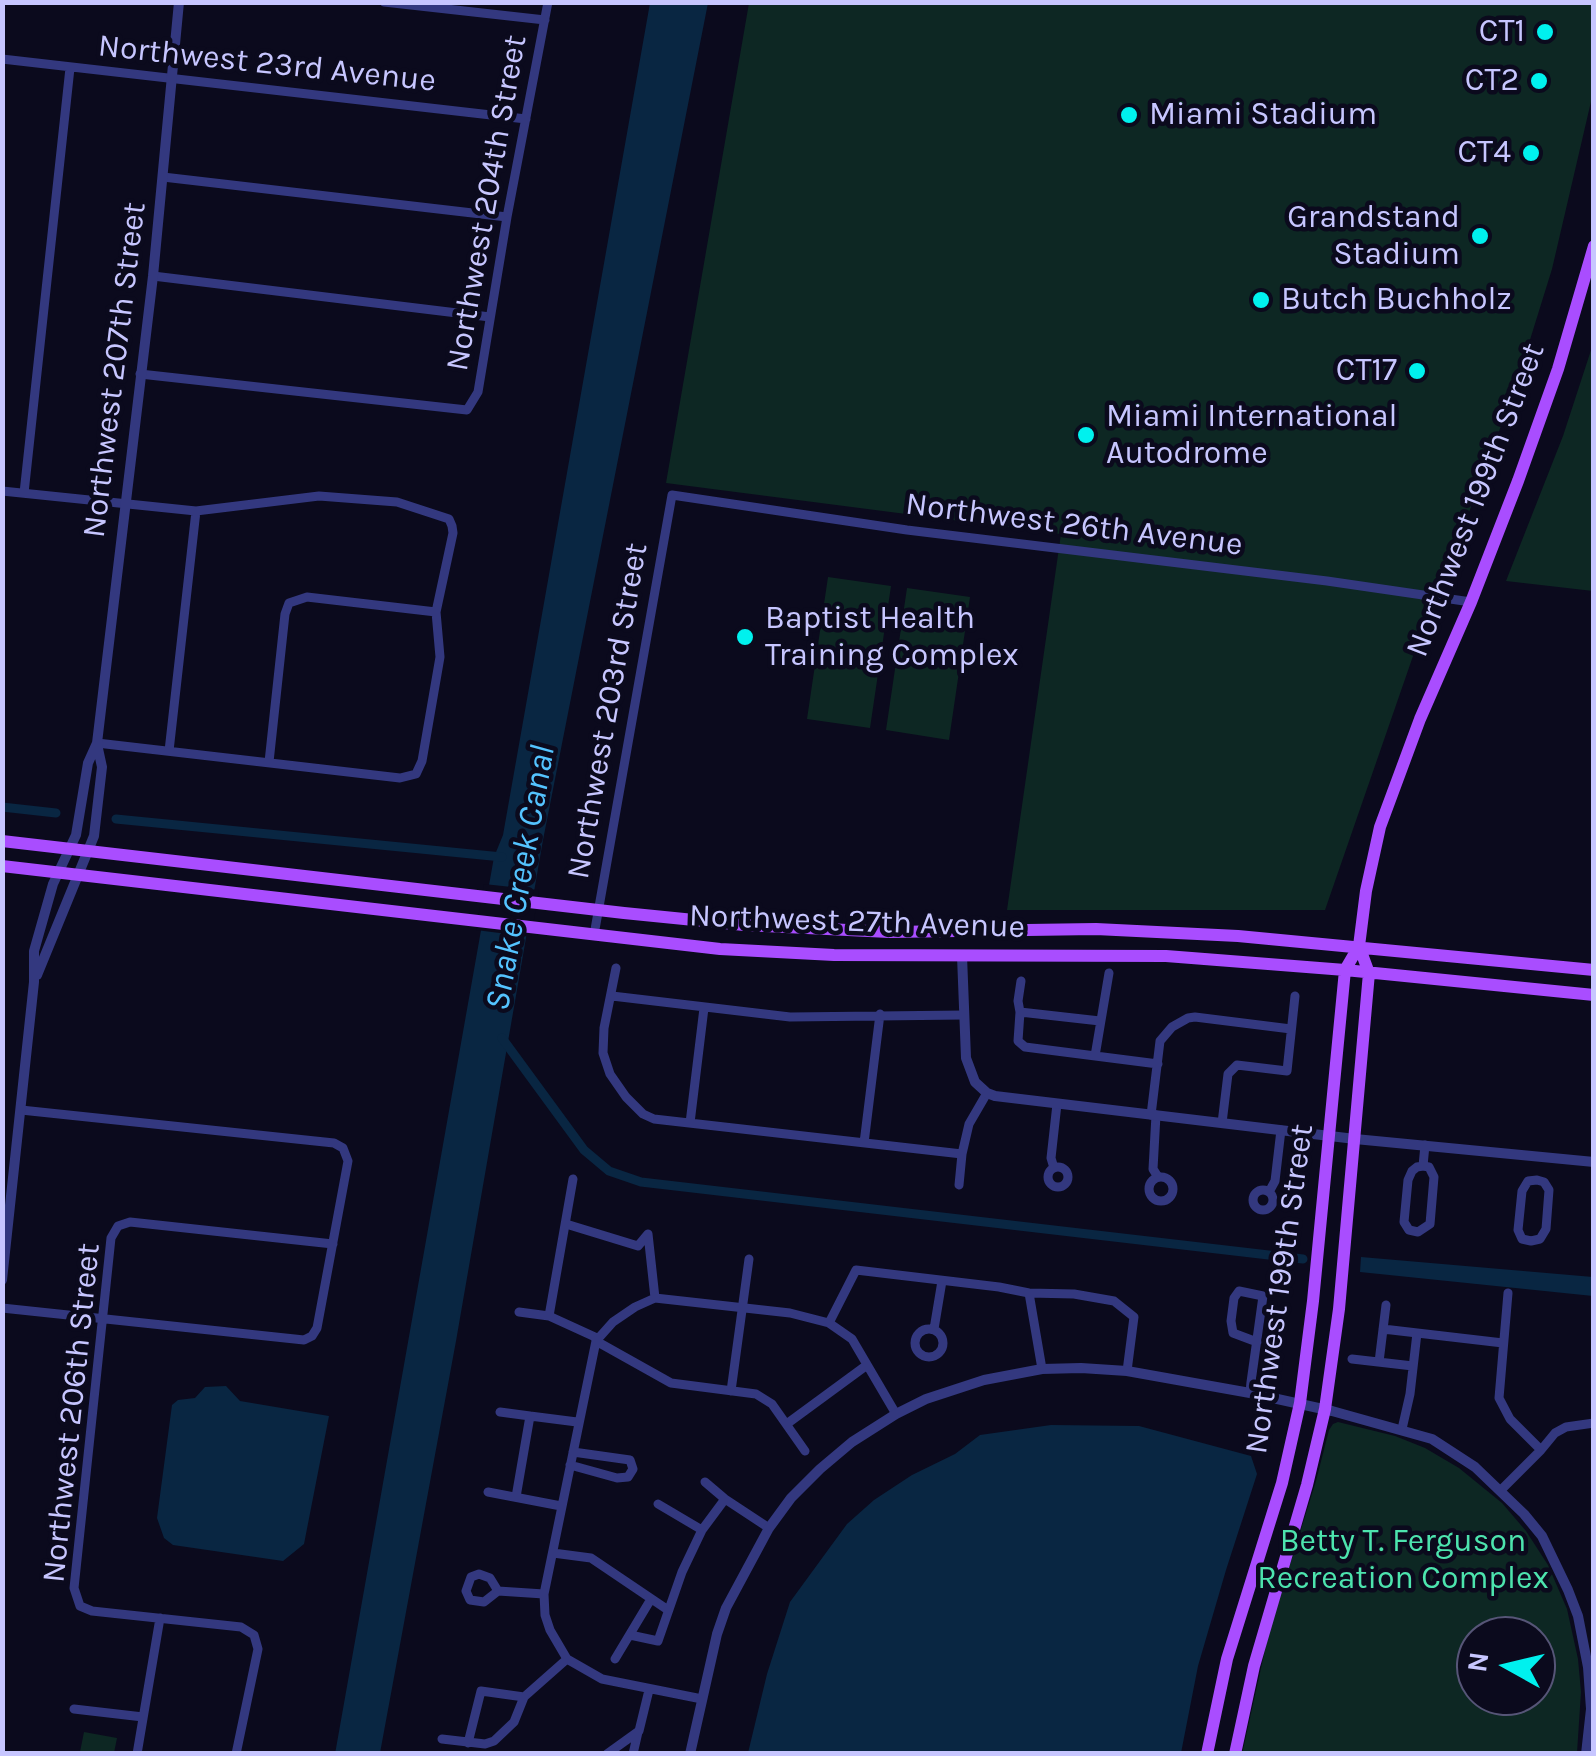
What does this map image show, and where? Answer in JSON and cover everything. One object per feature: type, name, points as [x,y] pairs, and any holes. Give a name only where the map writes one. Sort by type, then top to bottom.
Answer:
[{"type":"main road","name":"Northwest 199th Street","points":[[1235,1754],[1254,1666],[1308,1485],[1325,1409],[1339,1309],[1369,973],[1360,946],[1366,891],[1389,798],[1518,481],[1558,370],[1594,246]]},
{"type":"main road","name":"Northwest 27th Avenue","points":[[2,841],[717,923],[890,932],[1096,929],[1238,936],[1594,970]]},
{"type":"main road","name":"Northwest 27th Avenue","points":[[2,866],[720,949],[834,955],[1166,956],[1594,995]]},
{"type":"main road","points":[[1095,955],[1096,929]]},
{"type":"main road","points":[[834,955],[837,930]]},
{"type":"main road","name":"Northwest 199th Street","points":[[1207,1754],[1228,1659],[1282,1483],[1300,1403],[1345,970],[1360,946]]},
{"type":"street","name":"Northwest 207th Street","points":[[2,1280],[9,1162],[21,1110],[34,950],[58,873],[76,835],[88,764],[96,743],[153,276],[179,2]]},
{"type":"street","points":[[384,2],[545,20]]},
{"type":"street","name":"Northwest 204th Street","points":[[140,374],[468,410],[478,392],[506,217],[548,2]]},
{"type":"street","name":"Northwest 23rd Avenue","points":[[2,59],[526,119]]},
{"type":"street","points":[[24,493],[70,68]]},
{"type":"street","points":[[162,177],[506,217]]},
{"type":"street","points":[[153,276],[490,317]]},
{"type":"street","points":[[2,490],[196,511],[319,496],[397,502],[449,519],[454,532],[436,612],[440,657],[422,762],[416,774],[400,778],[96,743]]},
{"type":"street","name":"Northwest 26th Avenue","points":[[672,495],[908,530],[1471,602]]},
{"type":"street","name":"Northwest 203rd Street","points":[[594,935],[672,495]]},
{"type":"street","points":[[170,752],[196,511]]},
{"type":"street","points":[[269,762],[289,603],[307,596],[436,612]]},
{"type":"street","name":"Northwest 207th Street","points":[[34,982],[94,836],[102,767],[96,743]]},
{"type":"street","points":[[962,956],[966,1058],[975,1082],[987,1094],[1329,1136],[1594,1162]]},
{"type":"street","points":[[616,968],[604,1028],[604,1052],[610,1074],[643,1114],[654,1119],[962,1154]]},
{"type":"street","points":[[1095,1056],[1110,974]]},
{"type":"street","points":[[1020,981],[1018,1041],[1026,1046],[1158,1064]]},
{"type":"street","points":[[612,996],[790,1016],[964,1015]]},
{"type":"street","points":[[1222,1123],[1228,1074],[1237,1065],[1287,1072],[1295,996]]},
{"type":"street","points":[[690,1123],[704,1008]]},
{"type":"street","points":[[1020,1012],[1100,1021]]},
{"type":"street","points":[[864,1142],[880,1014]]},
{"type":"street","points":[[1158,1178],[1152,1169],[1160,1041],[1172,1027],[1188,1018],[1291,1029]]},
{"type":"street","points":[[959,1185],[969,1124],[987,1094]]},
{"type":"street","points":[[1054,1168],[1051,1158],[1057,1104]]},
{"type":"street","points":[[2,1308],[304,1340],[317,1328],[348,1161],[343,1148],[334,1144],[21,1110]]},
{"type":"street","points":[[1268,1192],[1275,1180],[1281,1130]]},
{"type":"street","points":[[1423,1166],[1425,1146]]},
{"type":"street","points":[[1537,1180],[1539,1156]]},
{"type":"street","points":[[1423,1166],[1429,1167],[1434,1177],[1430,1224],[1418,1232],[1410,1230],[1404,1222],[1410,1175],[1423,1166]]},
{"type":"street","points":[[549,1316],[573,1179]]},
{"type":"street","points":[[1537,1180],[1544,1182],[1548,1190],[1546,1229],[1540,1239],[1531,1242],[1522,1239],[1518,1230],[1522,1191],[1528,1181],[1537,1180]]},
{"type":"street","name":"Northwest 206th Street","points":[[160,1618],[80,1606],[74,1588],[111,1238],[118,1226],[130,1222],[333,1244]]},
{"type":"street","points":[[566,1224],[638,1246],[648,1234],[655,1298]]},
{"type":"street","points":[[731,1391],[749,1259]]},
{"type":"street","points":[[830,1323],[856,1270],[1114,1300],[1134,1317],[1128,1371]]},
{"type":"street","points":[[934,1329],[942,1281]]},
{"type":"street","points":[[1250,1393],[1257,1342],[1263,1296],[1239,1291],[1230,1321],[1233,1333],[1257,1342]]},
{"type":"street","points":[[1029,1293],[1042,1368]]},
{"type":"street","points":[[1508,1294],[1499,1398],[1510,1418],[1541,1450]]},
{"type":"street","points":[[702,1700],[602,1679],[567,1659],[545,1615],[544,1594],[596,1341],[612,1322],[655,1298],[790,1313],[830,1323],[852,1340],[896,1414]]},
{"type":"street","points":[[1379,1362],[1386,1304]]},
{"type":"street","points":[[519,1312],[549,1316],[596,1337],[596,1341],[671,1383],[756,1394],[772,1404],[805,1452]]},
{"type":"street","points":[[1383,1329],[1503,1343]]},
{"type":"street","points":[[1402,1429],[1417,1333]]},
{"type":"street","points":[[1352,1359],[1414,1366]]},
{"type":"street","points":[[788,1423],[868,1365]]},
{"type":"street","points":[[690,1754],[726,1608],[768,1528],[820,1469],[852,1442],[926,1399],[984,1380],[1042,1368],[1080,1368],[1128,1371],[1325,1409],[1432,1439],[1475,1467],[1524,1514],[1554,1557],[1578,1616],[1591,1666],[1586,1754]]},
{"type":"street","points":[[500,1412],[578,1422]]},
{"type":"street","points":[[516,1497],[530,1416]]},
{"type":"street","points":[[1501,1490],[1555,1432],[1594,1423]]},
{"type":"street","points":[[570,1465],[617,1478],[628,1477],[633,1469],[630,1460],[573,1452]]},
{"type":"street","points":[[705,1482],[768,1528]]},
{"type":"street","points":[[488,1492],[562,1506]]},
{"type":"street","points":[[630,1636],[658,1640],[682,1572],[702,1530],[725,1499]]},
{"type":"street","points":[[658,1504],[702,1530]]},
{"type":"street","points":[[553,1553],[591,1558],[668,1610]]},
{"type":"street","points":[[498,1591],[544,1594]]},
{"type":"street","points":[[614,1659],[651,1599]]},
{"type":"street","points":[[137,1754],[160,1618],[241,1628],[254,1634],[258,1649],[236,1754]]},
{"type":"street","points":[[442,1739],[485,1744],[494,1741],[514,1722],[524,1697],[567,1659]]},
{"type":"street","points":[[632,1754],[650,1690]]},
{"type":"street","points":[[468,1743],[481,1691],[524,1697]]},
{"type":"street","points":[[74,1709],[143,1717]]},
{"type":"street","points":[[608,1754],[639,1731]]},
{"type":"green space","name":"Miami International Autodrome","points":[[749,3],[1593,3],[1593,93],[1552,269],[1515,388],[1421,633],[1325,910],[1007,910],[1061,534],[666,483]]},
{"type":"green space","points":[[1593,344],[1593,591],[1506,581],[1563,436]]},
{"type":"green space","points":[[828,577],[891,586],[870,728],[807,719]]},
{"type":"green space","points":[[907,588],[970,597],[949,740],[886,730]]},
{"type":"green space","name":"Betty T. Ferguson Recreation Complex","points":[[1338,1422],[1425,1448],[1459,1468],[1502,1503],[1526,1531],[1548,1565],[1567,1609],[1581,1692],[1577,1753],[1242,1754],[1269,1632],[1329,1430]]},
{"type":"green space","points":[[84,1732],[117,1738],[114,1753],[80,1752]]},
{"type":"water","name":"Snake Creek Canal","points":[[650,3],[708,3],[543,840],[380,1753],[335,1754],[494,857],[503,835]]},
{"type":"water","points":[[1361,1257],[1593,1277],[1593,1296],[1360,1272]]},
{"type":"water","points":[[226,1386],[240,1401],[329,1416],[304,1544],[283,1561],[173,1545],[164,1538],[157,1518],[172,1405],[178,1400],[195,1398],[205,1387]]},
{"type":"water","points":[[1051,1425],[1139,1426],[1251,1456],[1257,1474],[1198,1666],[1181,1753],[748,1753],[790,1602],[847,1524],[874,1500],[955,1454],[980,1435]]},
{"type":"pier","points":[[484,884],[539,890],[531,937],[476,930]]},
{"type":"waterway","points":[[2,807],[56,813]]},
{"type":"waterway","name":"Snake Creek Canal","points":[[116,819],[502,857]]},
{"type":"waterway","points":[[502,1038],[584,1150],[609,1171],[641,1182],[1303,1259]]},
{"type":"place","name":"CT1","points":[[1545,32]]},
{"type":"place","name":"CT2","points":[[1539,81]]},
{"type":"place","name":"Miami Stadium","points":[[1129,115]]},
{"type":"place","name":"CT4","points":[[1531,153]]},
{"type":"place","name":"Grandstand Stadium","points":[[1480,236]]},
{"type":"place","name":"Butch Buchholz","points":[[1261,300]]},
{"type":"place","name":"CT17","points":[[1417,371]]},
{"type":"place","name":"Miami International Autodrome","points":[[1086,435]]},
{"type":"place","name":"Baptist Health Training Complex","points":[[745,637]]}]
